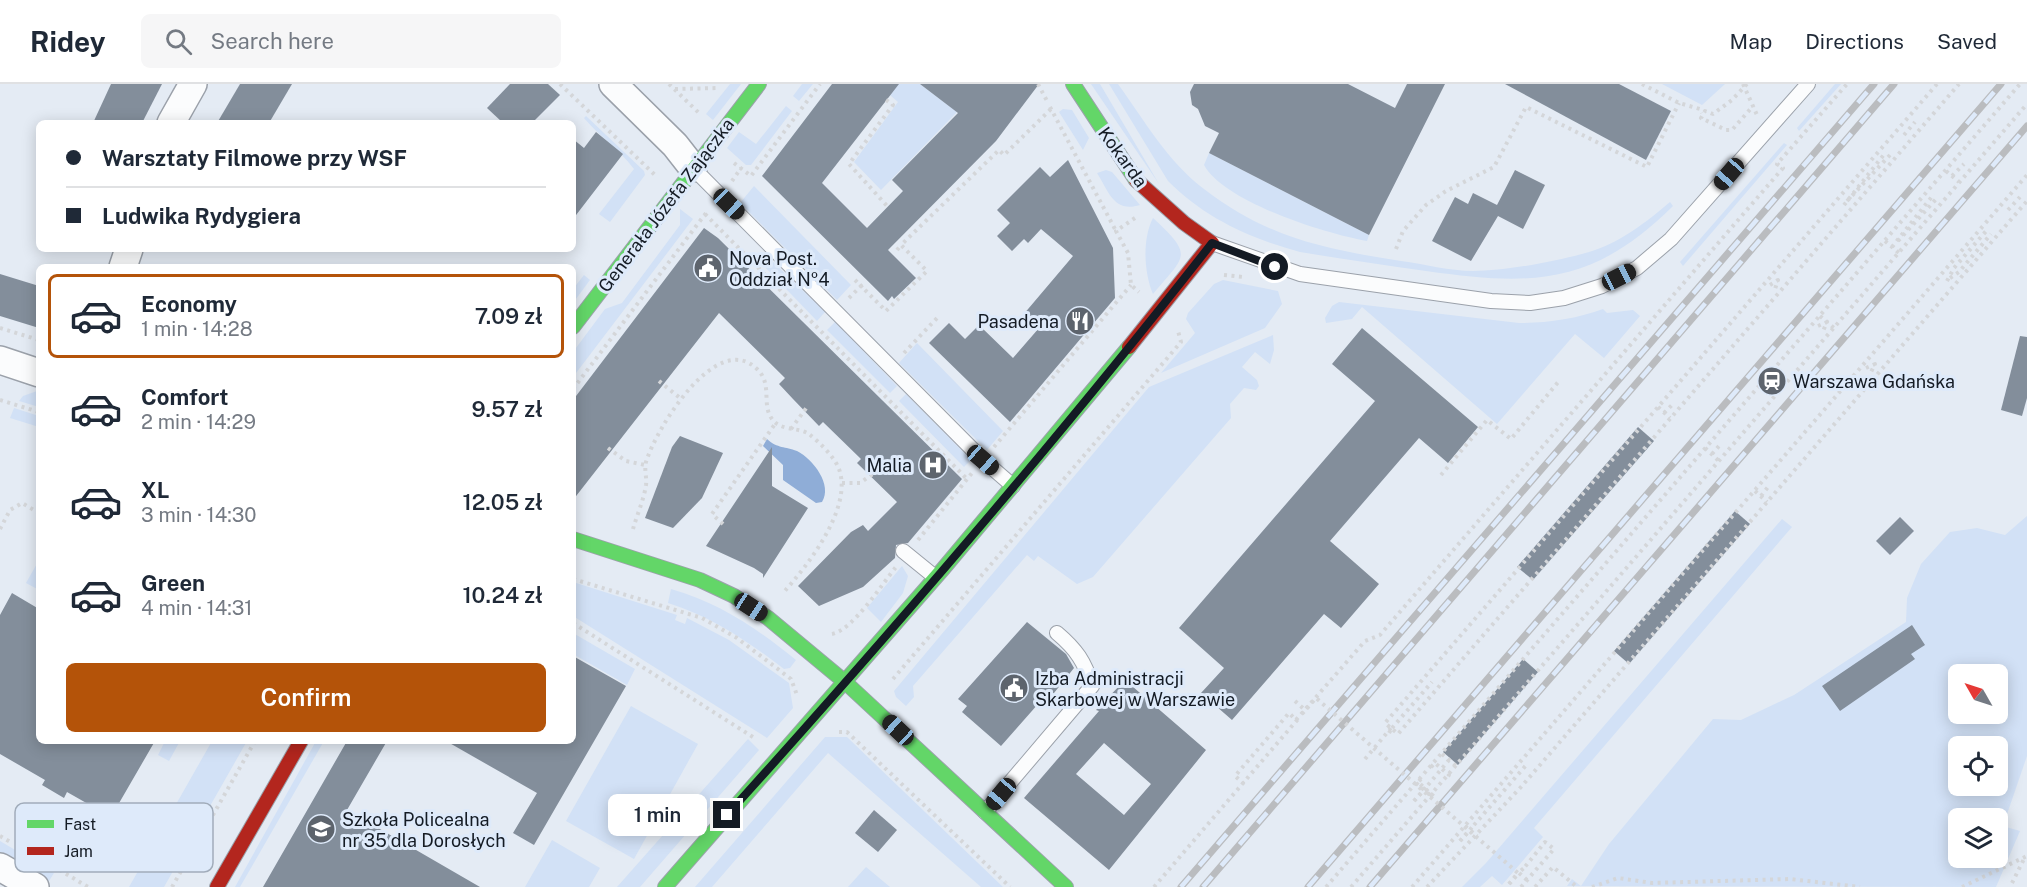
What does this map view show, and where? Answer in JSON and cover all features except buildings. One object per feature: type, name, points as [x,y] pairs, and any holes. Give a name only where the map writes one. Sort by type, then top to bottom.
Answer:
[{"type":"street","points":[[173,120],[193,84]]},
{"type":"street","points":[[613,84],[675,145],[693,168]]},
{"type":"street","name":"Generała Józefa Zajączka","points":[[576,323],[759,84]]},
{"type":"street","name":"Kokarda","points":[[1073,84],[1137,181],[1177,217],[1212,243]]},
{"type":"street","points":[[664,887],[845,682],[1013,486],[1160,310],[1212,243]]},
{"type":"street","points":[[0,360],[36,371]]},
{"type":"street","points":[[576,540],[700,580],[734,596],[768,618],[845,682],[1066,887]]},
{"type":"street","points":[[217,887],[299,744]]},
{"type":"street","points":[[0,867],[35,887]]},
{"type":"lane","points":[[1212,243],[1300,274],[1491,301],[1530,303],[1564,298],[1602,286],[1636,268],[1671,239],[1808,84]]},
{"type":"lane","points":[[693,168],[983,460],[1013,486]]},
{"type":"lane","points":[[903,551],[935,576]]},
{"type":"lane","points":[[985,812],[1092,686],[1086,665],[1073,646],[1057,633]]},
{"type":"path","points":[[560,84],[653,174]]},
{"type":"path","points":[[669,84],[699,113],[694,120]]},
{"type":"path","points":[[751,176],[820,84]]},
{"type":"path","points":[[1038,84],[1116,231]]},
{"type":"path","points":[[1642,84],[1679,103],[1700,109],[1703,114],[1701,118],[1726,130],[1732,130],[1753,106]]},
{"type":"path","points":[[1154,887],[1365,641],[1380,635],[1388,626],[1783,168],[1778,164],[1847,84]]},
{"type":"path","points":[[1937,84],[1385,723],[1398,734],[1959,84]]},
{"type":"path","points":[[1326,887],[2020,84]]},
{"type":"path","points":[[1703,114],[1705,111],[1713,114],[1745,85],[1757,116]]},
{"type":"path","points":[[674,89],[719,88]]},
{"type":"path","points":[[886,100],[893,105],[849,164],[888,207]]},
{"type":"path","points":[[1396,249],[1402,231],[1426,205],[1446,191],[1494,167],[1526,108],[1530,107],[1647,167],[1679,103]]},
{"type":"path","points":[[1351,887],[2027,104]]},
{"type":"path","points":[[897,250],[999,150],[1004,155],[1051,109]]},
{"type":"path","points":[[1904,135],[1915,122]]},
{"type":"path","points":[[1898,129],[1910,140]]},
{"type":"path","points":[[1792,137],[1797,141]]},
{"type":"path","points":[[1845,203],[1888,153]]},
{"type":"path","points":[[732,161],[757,182]]},
{"type":"path","points":[[1953,176],[1964,164]]},
{"type":"path","points":[[576,385],[741,168]]},
{"type":"path","points":[[1946,171],[1959,182]]},
{"type":"path","points":[[1412,887],[2027,175]]},
{"type":"path","points":[[1893,245],[1936,195]]},
{"type":"path","points":[[2008,210],[2020,197]]},
{"type":"path","points":[[1838,199],[1850,210]]},
{"type":"path","points":[[1427,887],[1477,836],[1536,769],[2027,201]]},
{"type":"path","points":[[2002,204],[2014,215]]},
{"type":"path","points":[[705,214],[967,479]]},
{"type":"path","points":[[1948,280],[1954,268],[1987,230]]},
{"type":"path","points":[[1948,280],[1959,272],[1991,234]]},
{"type":"path","points":[[1885,241],[1893,245],[1899,253]]},
{"type":"path","points":[[855,280],[886,311],[927,271],[902,245]]},
{"type":"path","points":[[1772,275],[1785,285]]},
{"type":"path","points":[[1940,276],[1953,286]]},
{"type":"path","points":[[1770,285],[1779,280]]},
{"type":"path","points":[[1775,289],[1779,280]]},
{"type":"path","points":[[818,328],[862,285]]},
{"type":"path","points":[[1820,316],[1834,328]]},
{"type":"path","points":[[891,367],[937,318]]},
{"type":"path","points":[[893,679],[1181,342],[1175,322]]},
{"type":"path","points":[[1818,326],[1827,322]]},
{"type":"path","points":[[1823,331],[1827,322]]},
{"type":"path","points":[[0,328],[36,339]]},
{"type":"path","points":[[1869,358],[1881,369]]},
{"type":"path","points":[[633,528],[646,484],[645,465],[661,428],[681,398],[712,369],[725,362],[738,361],[753,365],[760,371],[767,384],[768,414],[775,424],[806,432],[820,444],[838,467],[842,483],[838,504],[824,539],[786,590]]},
{"type":"path","points":[[1866,368],[1875,364]]},
{"type":"path","points":[[1871,372],[1875,364]]},
{"type":"path","points":[[659,381],[681,398]]},
{"type":"path","points":[[1441,475],[1487,420],[1511,440],[1559,381]]},
{"type":"path","points":[[0,401],[36,411]]},
{"type":"path","points":[[1664,413],[1672,405]]},
{"type":"path","points":[[790,429],[807,407]]},
{"type":"path","points":[[1658,407],[1670,418]]},
{"type":"path","points":[[723,524],[712,514],[775,424]]},
{"type":"path","points":[[1004,425],[1008,430]]},
{"type":"path","points":[[1712,454],[1719,446]]},
{"type":"path","points":[[608,448],[626,461],[645,465]]},
{"type":"path","points":[[1705,448],[1719,461]]},
{"type":"path","points":[[842,483],[860,483],[874,473]]},
{"type":"path","points":[[1761,496],[1768,488]]},
{"type":"path","points":[[1755,491],[1767,502]]},
{"type":"path","points":[[0,529],[2,519],[10,510],[22,503],[36,511]]},
{"type":"path","points":[[576,580],[702,618],[737,638],[792,679]]},
{"type":"path","points":[[576,625],[757,740]]},
{"type":"path","points":[[1426,676],[1438,687]]},
{"type":"path","points":[[1391,728],[1365,759],[1432,682]]},
{"type":"path","points":[[1244,784],[1235,776],[1289,713],[1296,720],[1316,698],[1374,749],[1425,789],[1432,795],[1449,775],[1435,763],[1418,782],[1425,789],[1469,830],[1518,873]]},
{"type":"path","points":[[1295,701],[1305,710]]},
{"type":"path","points":[[831,732],[847,732],[1010,887]]},
{"type":"path","points":[[213,815],[253,744]]},
{"type":"path","points":[[1442,754],[1456,766]]},
{"type":"path","points":[[1523,758],[1536,769]]},
{"type":"path","points":[[1414,801],[1449,761]]},
{"type":"path","points":[[1460,841],[1528,763]]},
{"type":"path","points":[[1425,789],[1442,769]]},
{"type":"path","points":[[1416,783],[1430,795]]},
{"type":"path","points":[[1465,826],[1477,836]]},
{"type":"path","points":[[1521,887],[1528,879],[1554,849],[1545,842],[1509,884],[1519,873],[1528,879]]},
{"type":"path","points":[[2012,883],[2026,856]]},
{"type":"path","points":[[1962,887],[2026,856]]},
{"type":"path","points":[[1535,887],[1553,867],[1577,887]]},
{"type":"path","points":[[172,887],[181,872]]},
{"type":"path","points":[[1592,887],[1618,878],[1652,883],[1790,879],[1860,887]]},
{"type":"shaded area","points":[[730,84],[741,84],[713,120],[706,114]]},
{"type":"shaded area","points":[[802,84],[813,84],[799,101],[793,96]]},
{"type":"shaded area","points":[[898,84],[920,84],[957,112],[881,190],[854,162],[898,102],[890,95]]},
{"type":"shaded area","points":[[1091,84],[1100,84],[1159,184]]},
{"type":"shaded area","points":[[1109,84],[1118,84],[1147,126],[1179,166],[1204,189],[1228,206],[1274,230],[1347,252],[1455,270],[1486,271],[1516,267],[1562,259],[1600,248],[1632,231],[1670,202],[1673,206],[1644,232],[1615,252],[1587,266],[1559,274],[1530,278],[1464,276],[1300,252],[1263,240],[1229,225],[1182,194],[1168,181]]},
{"type":"shaded area","points":[[1662,84],[1725,84],[1702,105]]},
{"type":"shaded area","points":[[1835,84],[1841,84],[1799,131],[1797,128]]},
{"type":"shaded area","points":[[786,106],[792,111],[751,165],[746,165],[727,148],[739,132],[756,144]]},
{"type":"shaded area","points":[[1063,109],[1072,110],[1089,138],[1083,150],[1059,112]]},
{"type":"shaded area","points":[[586,116],[644,171],[645,175],[610,222],[599,214],[634,169],[590,125],[584,118]]},
{"type":"shaded area","points":[[1784,143],[1787,145],[1683,266],[1680,262]]},
{"type":"shaded area","points":[[1209,153],[1369,235],[1367,241],[1303,224],[1232,191],[1215,179],[1204,165]]},
{"type":"shaded area","points":[[1106,170],[1112,172],[1140,205],[1124,206],[1113,199],[1097,173]]},
{"type":"shaded area","points":[[754,186],[851,285],[837,300],[740,203]]},
{"type":"shaded area","points":[[680,209],[693,219],[576,373],[576,348],[605,309],[622,303],[680,225]]},
{"type":"shaded area","points":[[1153,218],[1175,240],[1180,248],[1181,256],[1173,271],[1153,294],[1148,276],[1146,246],[1149,226]]},
{"type":"shaded area","points":[[765,254],[825,312],[817,321],[759,261]]},
{"type":"shaded area","points":[[584,275],[590,280],[576,299],[576,285]]},
{"type":"shaded area","points":[[1223,280],[1278,291],[1282,304],[1265,328],[1161,373],[1195,333],[1186,319],[1188,313],[1214,284]]},
{"type":"shaded area","points":[[1339,302],[1519,323],[1561,320],[1603,309],[1607,313],[1633,310],[1640,316],[1604,358],[1575,334],[1497,424],[1362,307],[1352,319],[1326,323],[1325,318],[1332,306]]},
{"type":"shaded area","points":[[835,322],[897,386],[890,393],[827,330]]},
{"type":"shaded area","points":[[1273,335],[1274,350],[1270,364],[1255,352],[1242,367],[1257,380],[1259,386],[1256,390],[1244,388],[1230,404],[1231,418],[1093,577],[1077,584],[1038,556],[1034,561],[1027,555],[913,686],[914,697],[906,706],[896,697],[894,691],[1149,387]]},
{"type":"shaded area","points":[[917,343],[1003,431],[987,450],[899,363]]},
{"type":"shaded area","points":[[36,391],[36,406],[19,401],[23,396]]},
{"type":"shaded area","points":[[906,394],[971,460],[964,467],[899,401]]},
{"type":"shaded area","points":[[14,408],[36,415],[36,426],[10,418]]},
{"type":"shaded area","points":[[2027,516],[2027,756],[2008,811],[2008,808],[1948,808],[1948,868],[2004,868],[1996,887],[1567,886],[1572,879],[1581,886],[1609,844],[1713,719],[1741,720],[1794,695],[1906,622],[1907,598],[1921,564],[1950,532],[1977,528],[2005,535]]},
{"type":"shaded area","points":[[1782,519],[1792,527],[1534,828],[1543,837],[1502,885],[1492,876],[1480,887],[1462,887],[1486,863]]},
{"type":"shaded area","points":[[36,565],[36,588],[26,583]]},
{"type":"shaded area","points":[[902,566],[908,576],[903,593],[881,622],[867,608]]},
{"type":"shaded area","points":[[576,583],[677,615],[675,620],[685,624],[687,618],[729,640],[789,683],[793,708],[767,738],[576,618]]},
{"type":"shaded area","points":[[671,589],[706,602],[738,618],[796,660],[790,668],[784,669],[729,631],[668,603]]},
{"type":"shaded area","points":[[576,635],[635,669],[627,685],[576,656]]},
{"type":"shaded area","points":[[631,706],[698,744],[634,859],[566,821]]},
{"type":"shaded area","points":[[825,737],[847,737],[1003,887],[981,887],[828,753],[712,887],[695,887]]},
{"type":"shaded area","points":[[748,739],[759,750],[640,887],[617,887]]},
{"type":"shaded area","points":[[164,744],[178,744],[169,761],[158,755]]},
{"type":"shaded area","points":[[210,744],[245,744],[212,803],[177,803]]},
{"type":"shaded area","points":[[314,744],[322,744],[240,887],[235,887]]},
{"type":"shaded area","points":[[2008,828],[2020,831],[2008,859]]},
{"type":"shaded area","points":[[552,840],[600,868],[589,887],[525,887]]},
{"type":"shaded area","points":[[0,841],[15,850],[15,862],[0,853]]},
{"type":"shaded area","points":[[866,867],[890,887],[848,887]]},
{"type":"shaded area","points":[[33,872],[52,872],[54,873],[49,881]]},
{"type":"shaded area","points":[[138,872],[173,872],[164,887],[129,887]]},
{"type":"water","points":[[767,439],[778,446],[797,451],[815,466],[825,488],[822,502],[816,503],[783,480],[783,465],[763,446]]},
{"type":"railway","points":[[1181,887],[1874,84]]},
{"type":"railway","points":[[1203,887],[1894,84]]},
{"type":"railway","points":[[1308,887],[2001,84]]},
{"type":"railway","points":[[1370,887],[2027,126]]},
{"type":"traffic: fast","points":[[576,323],[759,84]]},
{"type":"traffic: fast","points":[[1073,84],[1136,180]]},
{"type":"traffic: fast","points":[[665,887],[943,569],[1129,347]]},
{"type":"traffic: fast","points":[[576,540],[700,580],[734,596],[768,618],[845,682],[1066,887]]},
{"type":"traffic: jam","points":[[1129,347],[1212,243],[1184,223],[1136,180]]},
{"type":"traffic: jam","points":[[217,887],[299,744]]},
{"type":"place","name":"Nova Post. Oddział №4","points":[[708,268]]},
{"type":"place","name":"Pasadena","points":[[1080,321]]},
{"type":"place","name":"Warszawa Gdańska","points":[[1772,381]]},
{"type":"place","name":"Malia","points":[[933,465]]},
{"type":"place","name":"Izba Administracji Skarbowej w Warszawie","points":[[1014,688]]},
{"type":"place","name":"Szkoła Policealna nr 35 dla Dorosłych","points":[[321,829]]},
{"type":"route","points":[[727,815],[818,714],[1013,486],[1160,310],[1212,243],[1275,267]]}]
